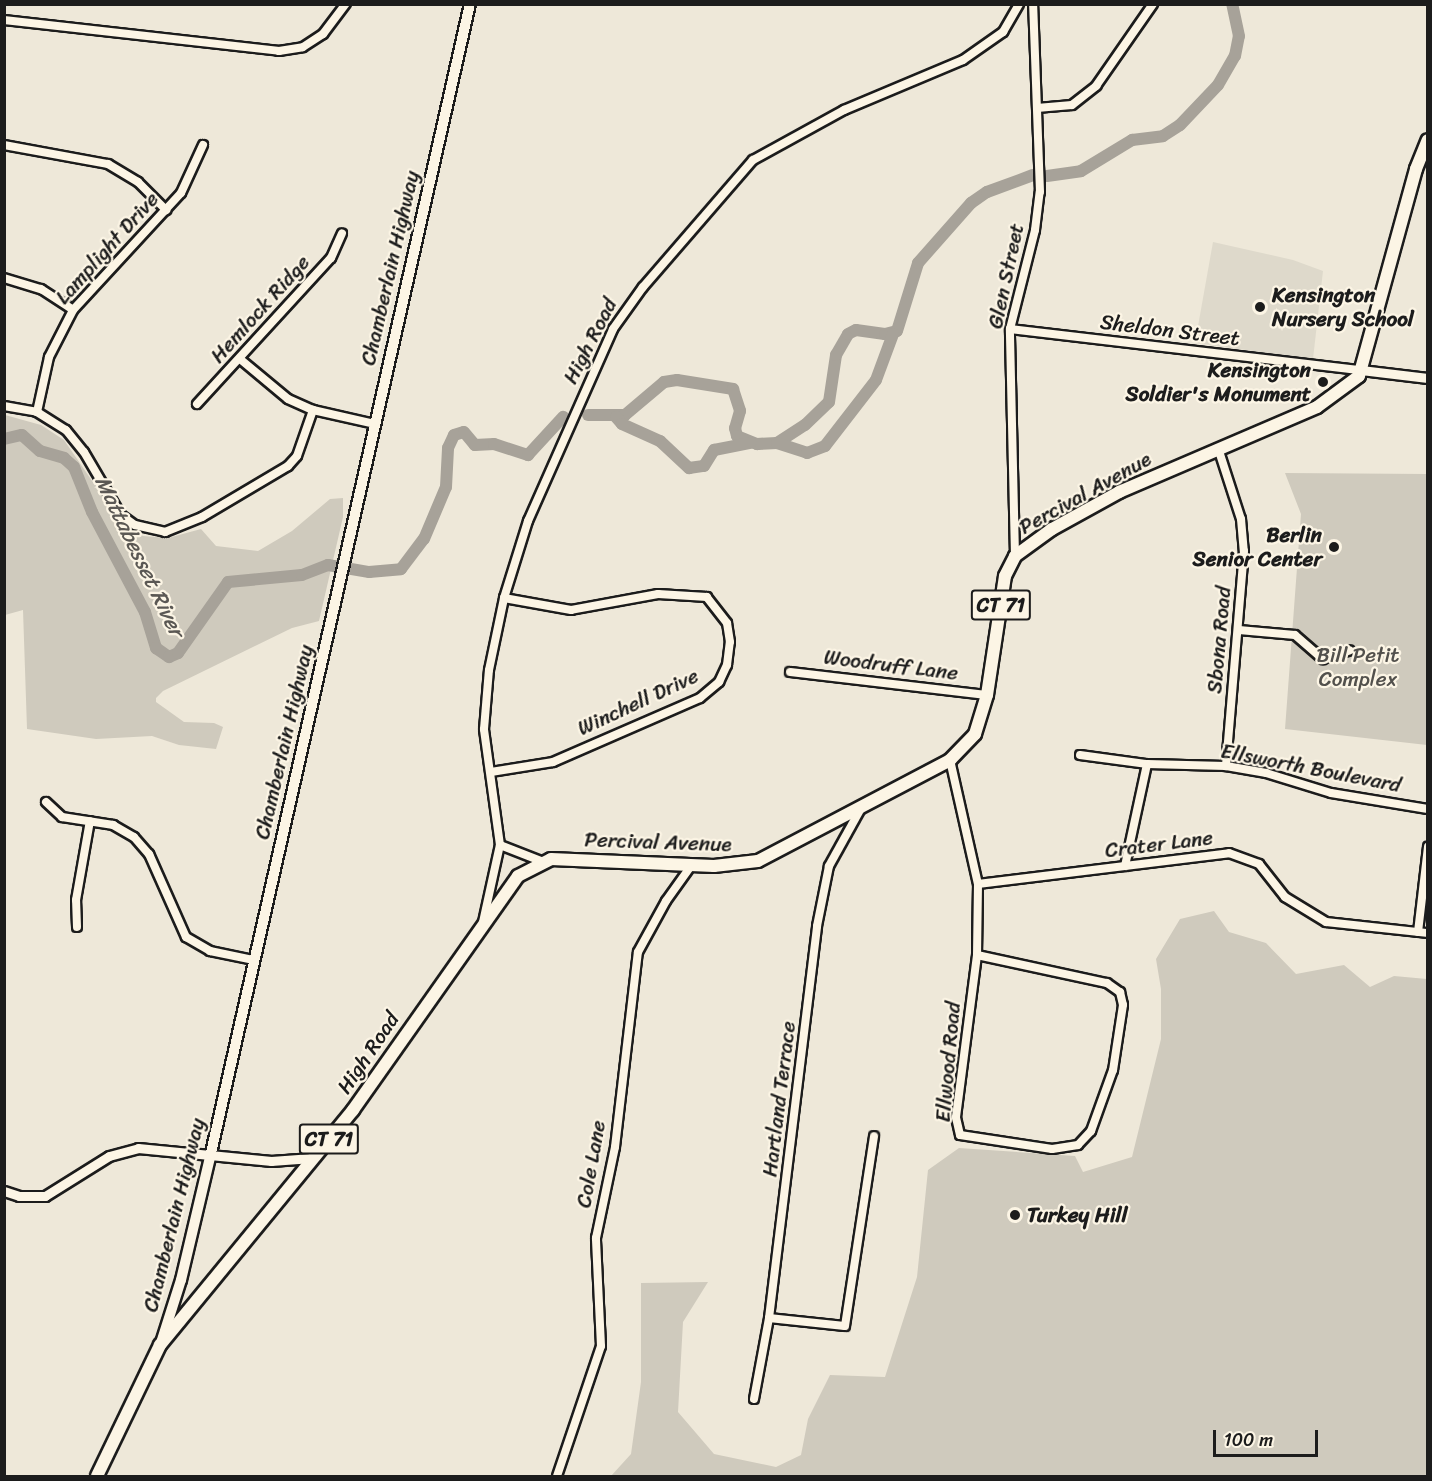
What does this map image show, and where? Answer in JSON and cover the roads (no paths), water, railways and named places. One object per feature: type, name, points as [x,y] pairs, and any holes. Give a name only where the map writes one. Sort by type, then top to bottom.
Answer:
[{"type":"main road","name":"Chamberlain Highway","points":[[98,1476],[160,1345],[181,1280],[470,4]]},
{"type":"main road","name":"Percival Avenue","points":[[541,861],[586,859],[691,866],[758,861],[860,810],[950,760],[975,734],[987,695],[1005,576],[1015,556],[1052,529],[1119,492],[1317,407],[1349,386],[1361,370],[1422,170],[1428,140]]},
{"type":"main road","name":"CT 71","points":[[483,922],[518,876],[541,861]]},
{"type":"main road","name":"High Road","points":[[160,1345],[353,1110],[483,922]]},
{"type":"street","points":[[4,20],[279,51],[303,47],[323,34],[346,4]]},
{"type":"street","name":"High Road","points":[[483,922],[500,845],[485,717],[489,669],[504,598],[528,520],[613,329],[636,296],[753,160],[844,110],[963,60],[1003,33],[1019,4]]},
{"type":"street","name":"Glen Street","points":[[1015,556],[1010,329],[1038,216],[1033,4]]},
{"type":"street","points":[[1037,108],[1072,105],[1096,86],[1153,4]]},
{"type":"street","points":[[4,146],[108,164],[138,182],[166,210]]},
{"type":"street","name":"Lamplight Drive","points":[[37,412],[49,357],[73,310],[166,210],[186,185],[203,146]]},
{"type":"street","name":"Hemlock Ridge","points":[[197,404],[331,258],[342,233]]},
{"type":"street","points":[[4,278],[41,289],[73,310]]},
{"type":"street","name":"Sheldon Street","points":[[1010,329],[1361,370]]},
{"type":"street","points":[[240,359],[288,399],[313,410],[375,424]]},
{"type":"street","points":[[1361,370],[1428,378]]},
{"type":"street","points":[[4,406],[37,412],[76,439],[121,514],[135,525],[165,532],[202,517],[288,466],[297,456],[313,410]]},
{"type":"street","name":"Sbona Road","points":[[1218,448],[1241,519],[1244,551],[1226,766]]},
{"type":"street","name":"Winchell Drive","points":[[491,772],[553,762],[700,698],[719,682],[727,665],[730,642],[727,623],[707,597],[658,594],[571,610],[504,598]]},
{"type":"street","points":[[1239,630],[1295,635],[1323,659],[1350,650]]},
{"type":"street","name":"Woodruff Lane","points":[[790,672],[987,695]]},
{"type":"street","name":"Ellsworth Boulevard","points":[[1080,755],[1147,764],[1226,766],[1266,773],[1330,793],[1428,809]]},
{"type":"street","name":"Ellwood Road","points":[[950,760],[978,884],[977,955],[956,1117],[960,1135],[1052,1149],[1078,1145],[1087,1138],[1113,1070],[1123,1005],[1119,992],[1107,983],[977,955]]},
{"type":"street","points":[[1125,866],[1147,764]]},
{"type":"street","points":[[46,802],[62,816],[113,825],[141,844],[154,864],[181,929],[193,942],[210,951],[254,960]]},
{"type":"street","name":"Hartland Terrace","points":[[754,1400],[769,1318],[817,926],[829,866],[860,810]]},
{"type":"street","points":[[77,927],[76,900],[90,821]]},
{"type":"street","points":[[500,845],[541,861]]},
{"type":"street","points":[[1418,932],[1428,848]]},
{"type":"street","name":"Crater Lane","points":[[978,884],[1229,853],[1258,864],[1286,897],[1326,922],[1428,933]]},
{"type":"street","name":"Cole Lane","points":[[557,1476],[602,1346],[596,1238],[615,1146],[638,952],[666,901],[691,866]]},
{"type":"street","points":[[769,1318],[845,1326],[874,1136]]},
{"type":"street","points":[[4,1191],[19,1196],[45,1196],[109,1156],[138,1148],[211,1153],[271,1161],[312,1158]]},
{"type":"waterway","name":"Mattabesset River","points":[[1047,176],[1081,171],[1132,140],[1163,136],[1180,125],[1218,85],[1235,56],[1239,36],[1232,4]]},
{"type":"waterway","name":"Mattabesset River","points":[[588,415],[625,415],[664,382],[677,380],[733,389],[740,411],[735,428],[737,436],[757,444],[777,443],[805,425],[829,402],[836,355],[848,334],[856,330],[885,334],[897,331],[918,263],[971,203],[987,192],[1033,175]]},
{"type":"waterway","name":"Mattabesset River","points":[[777,443],[807,453],[825,446],[876,380],[893,334]]},
{"type":"waterway","name":"Mattabesset River","points":[[4,439],[22,435],[40,451],[64,458],[74,467],[92,512],[145,612],[156,648],[169,657],[178,653],[228,582],[302,575],[328,565],[369,572],[401,569],[424,539],[446,487],[448,448],[454,435],[464,432],[475,445],[494,444],[528,455],[563,417]]},
{"type":"waterway","name":"Mattabesset River","points":[[616,417],[622,424],[660,441],[689,468],[704,466],[714,450],[750,443]]},
{"type":"place","name":"Kensington Nursery School","points":[[1260,307]]},
{"type":"place","name":"Kensington Soldier's Monument","points":[[1323,382]]},
{"type":"place","name":"Berlin Senior Center","points":[[1334,547]]},
{"type":"place","name":"Turkey Hill","points":[[1015,1215]]},
{"type":"park label","name":"Bill Petit Complex","points":[[1358,667]]}]
